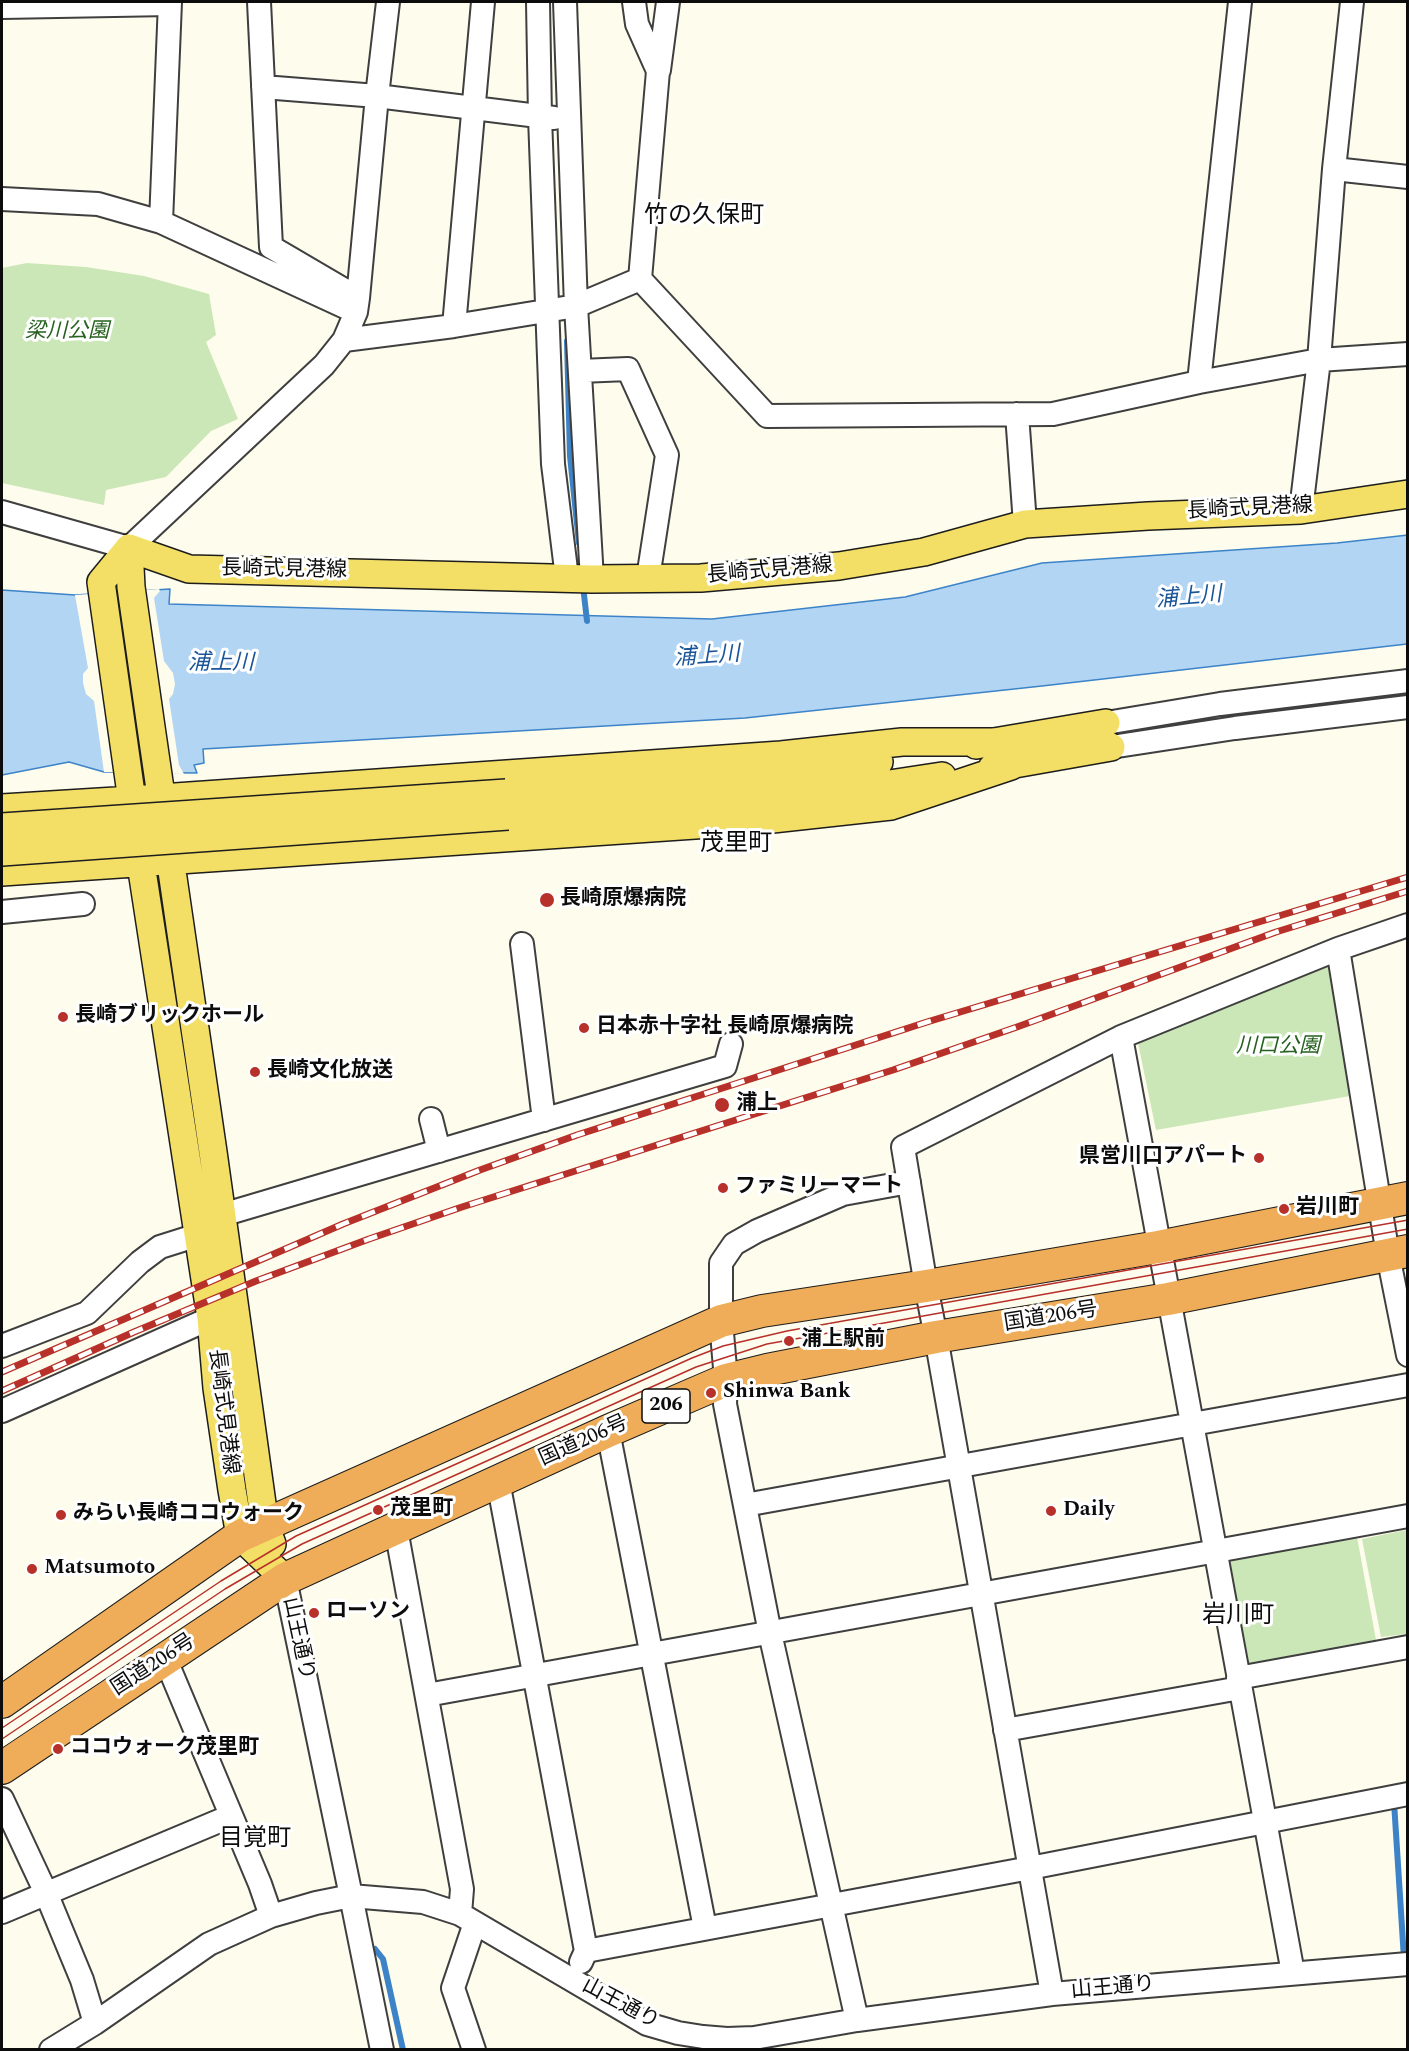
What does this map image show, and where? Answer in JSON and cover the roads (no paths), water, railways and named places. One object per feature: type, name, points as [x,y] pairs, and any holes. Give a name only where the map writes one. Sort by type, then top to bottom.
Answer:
[{"type":"highway","name":"206","points":[[2,1702],[253,1531],[721,1321],[762,1311],[1158,1247],[1393,1201]]},
{"type":"highway","name":"国道206号","points":[[2,1768],[285,1579],[608,1431],[726,1380],[936,1337],[1168,1299],[1398,1253]]},
{"type":"main road","name":"長崎式見港線","points":[[129,548],[189,569],[580,578],[701,578],[839,566],[924,552],[1025,524],[1301,510],[1407,494]]},
{"type":"main road","name":"長崎式見港線","points":[[129,548],[101,582],[141,864],[211,1318],[217,1388],[253,1531]]},
{"type":"main road","name":"長崎式見港線","points":[[129,548],[131,587],[222,1215],[253,1531]]},
{"type":"main road","points":[[2,808],[160,786],[770,755],[902,742],[992,742],[1109,735]]},
{"type":"main road","points":[[2,872],[754,821],[891,807],[1109,735]]},
{"type":"main road","points":[[2,852],[507,805],[822,770],[992,742]]},
{"type":"main road","points":[[2,827],[787,795],[883,785],[1011,766]]},
{"type":"main road","points":[[253,1531],[285,1579]]},
{"type":"street","points":[[259,2],[271,247],[357,305]]},
{"type":"street","points":[[2,512],[129,548],[324,365],[344,340],[357,305],[388,2]]},
{"type":"street","points":[[454,326],[483,2]]},
{"type":"street","points":[[538,2],[553,464],[580,578]]},
{"type":"street","points":[[565,2],[580,372],[580,578]]},
{"type":"street","points":[[634,2],[637,24],[658,71]]},
{"type":"street","points":[[668,2],[658,71],[640,279],[767,416],[1053,414],[1199,382],[1319,360],[1407,354]]},
{"type":"street","points":[[1199,382],[1240,2]]},
{"type":"street","points":[[1301,510],[1319,360],[1334,169],[1352,2]]},
{"type":"street","points":[[2,7],[170,3],[161,222]]},
{"type":"street","points":[[263,87],[377,96],[569,120]]},
{"type":"street","points":[[1334,169],[1407,177]]},
{"type":"street","points":[[2,200],[98,204],[161,222],[357,305]]},
{"type":"street","points":[[344,340],[454,326],[576,306],[640,279]]},
{"type":"street","points":[[580,372],[628,369],[667,456],[648,578]]},
{"type":"street","points":[[1017,414],[1025,524]]},
{"type":"street","points":[[1109,735],[1220,705],[1407,681]]},
{"type":"street","points":[[1109,735],[1234,728],[1407,707]]},
{"type":"street","points":[[2,912],[83,904]]},
{"type":"street","points":[[1052,1994],[903,1147],[1121,1037],[1338,949],[1407,925]]},
{"type":"street","points":[[522,944],[544,1120]]},
{"type":"street","points":[[1338,949],[1393,1201],[1407,1355]]},
{"type":"street","points":[[1121,1037],[1293,1973]]},
{"type":"street","points":[[222,1215],[725,1066],[731,1044]]},
{"type":"street","points":[[431,1119],[439,1151]]},
{"type":"street","points":[[857,2020],[770,1633],[724,1399],[726,1380],[721,1321],[721,1263],[734,1244],[757,1231],[843,1194],[909,1182]]},
{"type":"street","points":[[2,1346],[87,1313],[140,1262],[160,1247],[198,1235]]},
{"type":"street","points":[[2,1411],[211,1318]]},
{"type":"street","points":[[745,1505],[1407,1385]]},
{"type":"street","points":[[608,1431],[705,1928]]},
{"type":"street","points":[[498,1481],[586,1951],[573,1980]]},
{"type":"street","points":[[427,1695],[1407,1516]]},
{"type":"street","points":[[396,1529],[467,1919],[453,1988],[474,2049]]},
{"type":"street","name":"山王通り","points":[[285,1579],[351,1896],[423,1902],[467,1919],[647,2024],[678,2033],[727,2039],[754,2038],[857,2020],[1052,1994],[1407,1964]]},
{"type":"street","points":[[1005,1730],[1407,1647]]},
{"type":"street","points":[[165,1658],[260,1884],[271,1916]]},
{"type":"street","points":[[586,1951],[1030,1868],[1407,1794]]},
{"type":"street","points":[[2,1799],[46,1893],[82,1980],[95,2023]]},
{"type":"street","points":[[2,1912],[231,1816]]},
{"type":"street","points":[[51,2049],[95,2023],[209,1944],[271,1916],[351,1896],[382,2049]]},
{"type":"street","points":[[647,2024],[671,2049]]},
{"type":"water","name":"浦上川","points":[[1408,535],[1407,644],[745,718],[203,749],[204,763],[194,765],[197,773],[104,772],[69,762],[2,775],[2,590],[75,595],[170,589],[169,604],[712,619],[905,597],[1042,563],[1337,543]]},
{"type":"waterway","points":[[567,341],[570,456],[579,543]]},
{"type":"waterway","points":[[583,586],[587,621]]},
{"type":"waterway","points":[[1394,1802],[1404,1959]]},
{"type":"waterway","points":[[375,1949],[383,1959],[403,2050]]},
{"type":"tram line","points":[[2,1728],[221,1581],[296,1536],[723,1346],[787,1331],[1408,1220]]},
{"type":"tram line","points":[[2,1739],[225,1589],[302,1544],[696,1367],[767,1344],[1408,1229]]},
{"type":"railway","points":[[2,1372],[343,1224],[577,1135],[927,1022],[1408,877]]},
{"type":"railway","points":[[2,1391],[256,1281],[369,1239],[462,1207],[893,1070],[1276,932],[1408,891]]},
{"type":"place","name":"長崎原爆病院","points":[[547,900]]},
{"type":"place","name":"長崎ブリックホール","points":[[63,1017]]},
{"type":"place","name":"日本赤十字社 長崎原爆病院","points":[[584,1028]]},
{"type":"place","name":"長崎文化放送","points":[[255,1072]]},
{"type":"place","name":"浦上","points":[[722,1105]]},
{"type":"place","name":"県営川口アパート","points":[[1259,1158]]},
{"type":"place","name":"ファミリーマート","points":[[723,1188]]},
{"type":"place","name":"岩川町","points":[[1284,1209]]},
{"type":"place","name":"浦上駅前","points":[[789,1341]]},
{"type":"place","name":"Shinwa Bank","points":[[711,1393]]},
{"type":"place","name":"茂里町","points":[[378,1510]]},
{"type":"place","name":"Daily","points":[[1051,1511]]},
{"type":"place","name":"みらい長崎ココウォーク","points":[[61,1515]]},
{"type":"place","name":"Matsumoto","points":[[32,1569]]},
{"type":"place","name":"ローソン","points":[[314,1613]]},
{"type":"place","name":"ココウォーク茂里町","points":[[58,1749]]},
{"type":"district","name":"竹の久保町","points":[[704,217]]},
{"type":"district","name":"茂里町","points":[[736,845]]},
{"type":"district","name":"岩川町","points":[[1238,1617]]},
{"type":"district","name":"目覚町","points":[[255,1840]]},
{"type":"park label","name":"梁川公園","points":[[67,333]]},
{"type":"park label","name":"川口公園","points":[[1278,1048]]}]
